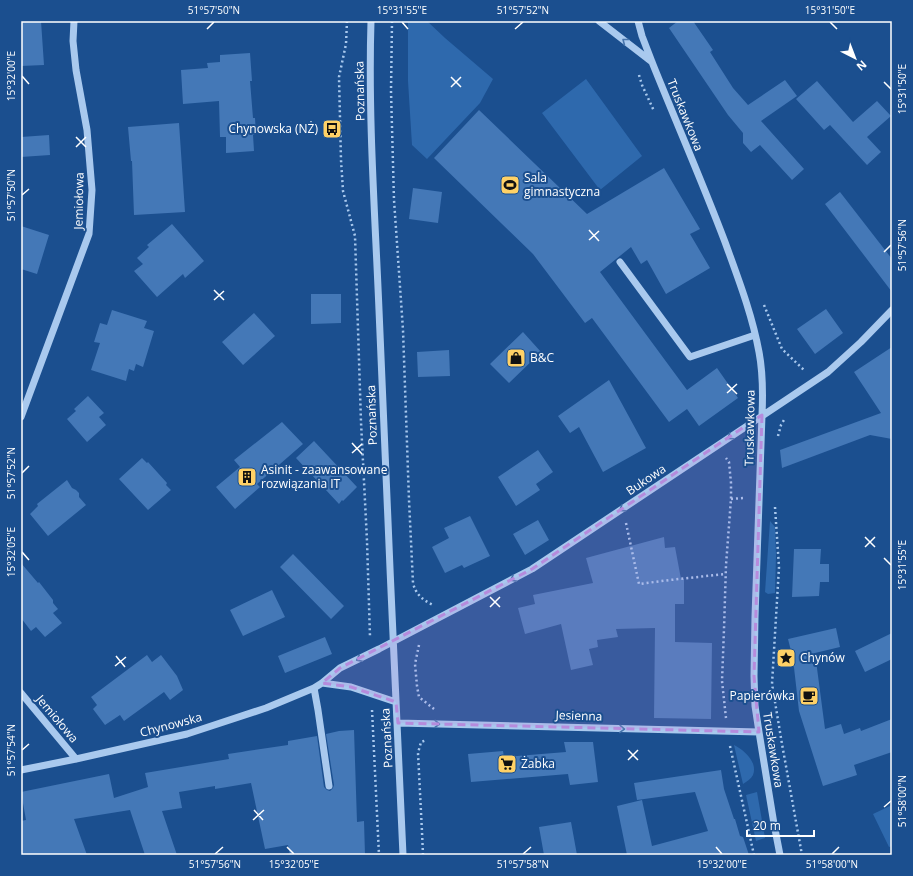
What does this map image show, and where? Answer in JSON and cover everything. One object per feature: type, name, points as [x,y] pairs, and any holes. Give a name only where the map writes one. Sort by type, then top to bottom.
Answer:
[{"type":"street","name":"Jemiołowa","points":[[21,418],[90,234],[92,190],[87,130],[76,70],[73,41],[74,21]]},
{"type":"street","name":"Poznańska","points":[[371,21],[370,73],[403,855]]},
{"type":"street","points":[[599,21],[652,62]]},
{"type":"street","name":"Truskawkowa","points":[[638,21],[652,62],[737,274],[750,313],[759,352],[762,378],[762,415],[755,617],[755,706],[780,855]]},
{"type":"street","points":[[620,262],[690,357],[755,335]]},
{"type":"street","name":"Bukowa","points":[[394,641],[532,569],[828,372],[861,342],[892,310]]},
{"type":"street","name":"Chynowska","points":[[21,770],[187,734],[266,708],[314,688],[340,668],[394,641]]},
{"type":"street","points":[[322,683],[351,687],[396,702]]},
{"type":"street","points":[[314,688],[329,786]]},
{"type":"street","name":"Jemiołowa","points":[[21,693],[76,759]]},
{"type":"street","name":"Jesienna","points":[[398,723],[759,732]]},
{"type":"path","points":[[347,21],[346,44],[339,77],[341,160],[343,191],[355,236],[360,422],[367,542],[370,636],[365,641]]},
{"type":"path","points":[[392,21],[391,91],[394,200],[403,330],[408,492],[413,583],[415,590],[422,599],[433,605],[436,619]]},
{"type":"path","points":[[623,508],[639,584],[726,574]]},
{"type":"path","points":[[372,694],[379,855]]},
{"type":"highlighted area","points":[[762,415],[754,676],[759,732],[398,723],[396,702],[351,687],[322,683],[340,668],[532,569]]},
{"type":"shaded area","points":[[408,21],[427,21],[493,79],[480,103],[427,159],[412,145],[408,81]]},
{"type":"shaded area","points":[[586,79],[642,156],[600,190],[542,113]]},
{"type":"shaded area","points":[[770,521],[775,527],[775,593],[768,594],[765,592]]},
{"type":"shaded area","points":[[734,745],[746,753],[754,766],[753,775],[743,784]]},
{"type":"shaded area","points":[[757,792],[765,838],[756,841],[746,795]]},
{"type":"shaded area","points":[[892,805],[892,846],[889,847],[873,814]]},
{"type":"building","points":[[21,21],[41,21],[44,65],[21,66]]},
{"type":"building","points":[[678,21],[693,21],[713,50],[710,52],[733,88],[748,105],[785,80],[797,96],[761,121],[804,169],[792,180],[760,145],[751,152],[743,143],[743,133],[728,115],[669,28]]},
{"type":"building","points":[[250,53],[252,81],[250,81],[256,135],[253,135],[254,151],[226,153],[226,137],[220,137],[219,101],[183,104],[181,70],[208,68],[207,63],[220,62],[220,55]]},
{"type":"building","points":[[817,81],[853,122],[877,101],[891,116],[867,137],[881,152],[867,165],[830,125],[824,130],[796,99]]},
{"type":"building","points":[[479,110],[587,214],[664,168],[700,229],[690,234],[710,268],[666,294],[647,260],[641,264],[631,247],[600,272],[687,390],[717,368],[738,398],[699,426],[687,409],[669,422],[592,318],[585,323],[533,254],[434,158]]},
{"type":"building","points":[[179,123],[185,212],[134,215],[132,161],[128,127]]},
{"type":"building","points":[[49,135],[50,155],[21,157],[21,137]]},
{"type":"building","points":[[413,188],[442,192],[438,223],[409,219]]},
{"type":"building","points":[[840,192],[892,259],[892,292],[825,204]]},
{"type":"building","points":[[172,224],[204,261],[185,278],[183,274],[157,297],[134,271],[143,264],[137,258],[149,247],[147,245]]},
{"type":"building","points":[[21,226],[49,235],[37,274],[21,269]]},
{"type":"building","points":[[311,294],[341,294],[341,323],[311,324]]},
{"type":"building","points":[[826,309],[843,333],[815,354],[797,329]]},
{"type":"building","points":[[112,310],[147,321],[144,328],[154,331],[143,367],[136,364],[134,371],[129,369],[126,381],[91,370],[100,343],[94,342],[100,323],[107,325]]},
{"type":"building","points":[[254,313],[275,336],[243,365],[222,342]]},
{"type":"building","name":"B&C","points":[[523,332],[541,352],[509,383],[490,364]]},
{"type":"building","points":[[892,347],[892,439],[870,435],[782,468],[780,450],[881,413],[854,372]]},
{"type":"building","points":[[449,350],[450,376],[418,377],[417,352]]},
{"type":"building","points":[[609,380],[646,448],[603,472],[579,427],[570,433],[558,416]]},
{"type":"building","points":[[88,396],[104,413],[99,417],[106,425],[87,442],[67,419],[76,411],[74,409]]},
{"type":"building","points":[[282,422],[303,444],[257,484],[260,487],[235,509],[216,487],[240,467],[234,460]]},
{"type":"building","points":[[314,441],[357,487],[339,504],[296,458]]},
{"type":"building","points":[[538,450],[553,472],[536,484],[540,490],[516,506],[498,477]]},
{"type":"building","points":[[142,458],[147,463],[148,462],[167,483],[166,485],[171,490],[148,510],[119,479]]},
{"type":"building","points":[[67,480],[72,488],[79,493],[79,497],[86,505],[48,536],[30,514],[38,506],[37,504]]},
{"type":"building","points":[[470,516],[490,556],[464,568],[462,565],[445,573],[432,547],[449,538],[444,528]]},
{"type":"building","points":[[538,520],[549,540],[525,555],[513,534]]},
{"type":"building","points":[[664,537],[665,548],[675,547],[681,579],[684,579],[684,604],[675,604],[675,642],[712,643],[711,719],[654,718],[655,628],[616,629],[618,637],[597,640],[598,647],[589,649],[593,665],[571,670],[561,624],[525,634],[518,608],[535,604],[533,595],[593,583],[586,558]]},
{"type":"building","points":[[794,549],[821,549],[820,564],[829,564],[829,582],[820,582],[819,596],[792,597]]},
{"type":"building","points":[[293,554],[344,606],[331,619],[280,567]]},
{"type":"building","points":[[21,563],[38,583],[39,582],[58,609],[53,613],[62,623],[45,637],[36,627],[31,631],[21,618]]},
{"type":"building","points":[[272,590],[285,617],[243,636],[230,610]]},
{"type":"building","points":[[836,628],[840,647],[815,653],[825,729],[841,724],[844,734],[860,728],[861,731],[892,719],[892,752],[854,765],[857,775],[823,786],[799,711],[793,659],[788,639]]},
{"type":"building","points":[[892,633],[892,659],[865,672],[855,651]]},
{"type":"building","points":[[325,637],[332,654],[285,673],[278,656]]},
{"type":"building","points":[[147,655],[152,662],[161,655],[177,676],[183,690],[170,700],[164,692],[124,721],[120,715],[105,725],[93,709],[97,705],[91,697]]},
{"type":"building","points":[[354,730],[357,822],[364,821],[365,855],[290,855],[288,845],[265,849],[251,783],[215,789],[215,786],[179,792],[182,808],[162,811],[177,855],[145,855],[130,810],[74,819],[87,855],[21,855],[21,821],[26,820],[21,792],[109,774],[114,798],[148,787],[145,773],[229,759],[228,754],[288,745],[288,741],[317,736],[324,787],[330,791],[334,785],[326,734]]},
{"type":"building","points":[[564,742],[593,742],[598,782],[570,785],[568,774],[471,782],[468,754],[503,751],[504,757],[566,752]]},
{"type":"building","points":[[721,770],[724,789],[740,836],[743,837],[749,855],[627,855],[617,806],[642,800],[652,846],[708,831],[695,792],[637,800],[634,783]]},
{"type":"building","points":[[571,822],[577,855],[544,855],[539,827]]},
{"type":"place","name":"Chynowska (NŻ)","points":[[332,129]]},
{"type":"place","name":"Sala gimnastyczna","points":[[510,185]]},
{"type":"place","name":"B&C","points":[[516,358]]},
{"type":"place","name":"Asinit - zaawansowane rozwiązania IT","points":[[247,477]]},
{"type":"place","name":"Chynów","points":[[786,658]]},
{"type":"place","name":"Papierówka","points":[[809,696]]},
{"type":"place","name":"Żabka","points":[[507,764]]}]
